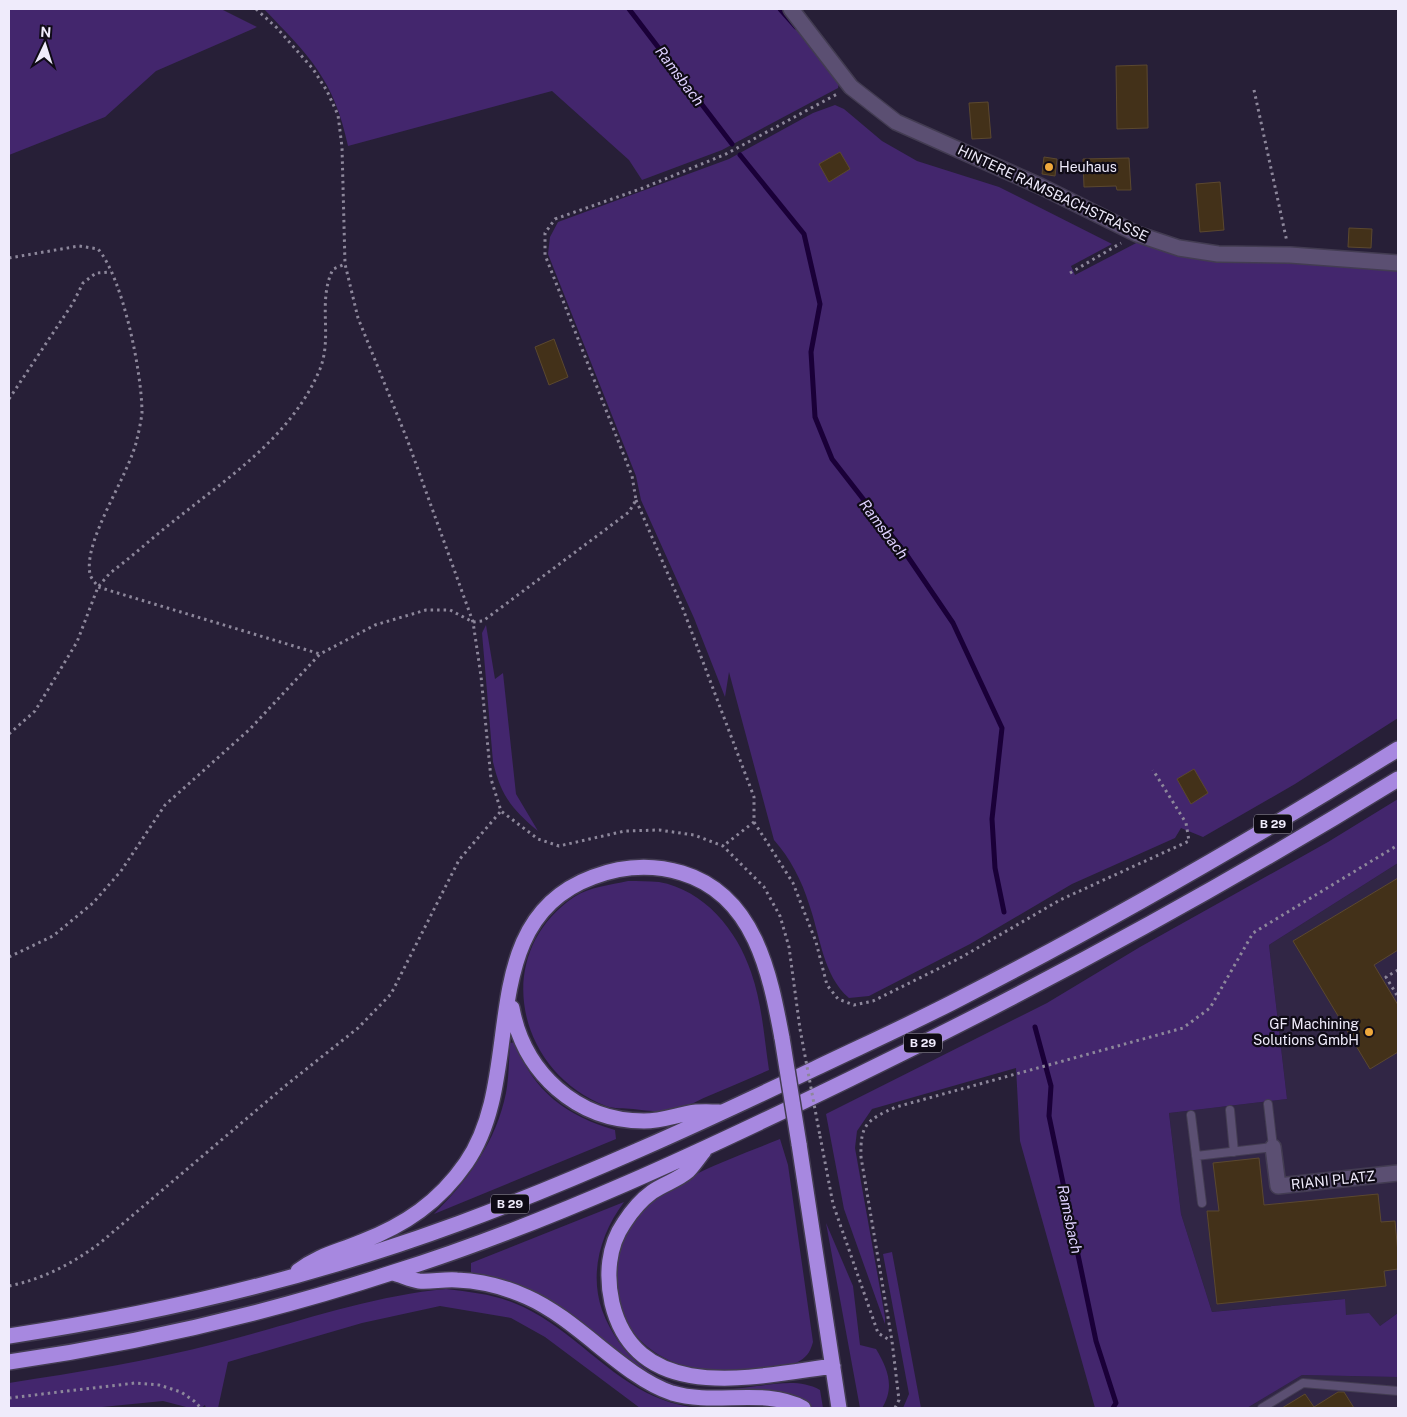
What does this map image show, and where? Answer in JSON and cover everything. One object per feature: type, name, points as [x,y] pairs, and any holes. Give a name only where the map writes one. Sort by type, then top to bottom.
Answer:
[{"type":"highway","name":"B 29","points":[[9,1336],[172,1308],[288,1278],[459,1224],[591,1172],[724,1112],[961,998],[1146,897],[1398,749]]},
{"type":"highway","name":"B 29","points":[[9,1362],[89,1349],[265,1310],[393,1273],[466,1248],[597,1196],[706,1149],[913,1048],[1138,931],[1398,779]]},
{"type":"highway","points":[[288,1278],[315,1258],[368,1239],[413,1218],[430,1205],[455,1178],[477,1146],[490,1112],[498,1076],[512,975],[520,945],[537,917],[559,895],[587,879],[618,869],[637,867],[669,870],[685,874],[716,890],[740,914],[755,937],[762,954],[782,1038],[839,1408]]},
{"type":"highway","points":[[510,991],[515,1026],[529,1057],[551,1084],[579,1105],[611,1118],[628,1121],[663,1120],[691,1112],[724,1112]]},
{"type":"highway","points":[[706,1149],[687,1172],[652,1192],[636,1206],[623,1223],[614,1242],[608,1276],[611,1300],[621,1327],[646,1357],[668,1370],[689,1376],[730,1379],[833,1366]]},
{"type":"highway","points":[[393,1273],[418,1281],[457,1280],[476,1282],[527,1297],[571,1323],[651,1383],[671,1392],[688,1397],[717,1400],[781,1400],[804,1408]]},
{"type":"street","name":"HINTERE RAMSBACHSTRASSE","points":[[791,9],[851,87],[896,122],[1040,186],[1137,234],[1179,248],[1218,254],[1290,255],[1398,263]]},
{"type":"street","name":"RIANI PLATZ","points":[[1273,1147],[1278,1186],[1398,1173]]},
{"type":"lane","points":[[1196,1156],[1273,1147],[1268,1104]]},
{"type":"lane","points":[[1230,1110],[1234,1152]]},
{"type":"lane","points":[[1192,1115],[1202,1203]]},
{"type":"lane","points":[[1262,1408],[1303,1383],[1398,1390]]},
{"type":"path","points":[[9,1286],[28,1282],[73,1263],[100,1243],[285,1086],[358,1028],[391,994],[459,860],[501,811],[491,779],[482,676],[473,622],[407,439],[358,318],[345,264],[342,148],[338,115],[327,91],[313,69],[277,28],[256,9]]},
{"type":"path","points":[[851,87],[726,154],[643,188],[555,219],[545,233],[545,255],[632,476],[636,500],[683,609],[754,798],[754,822],[793,883],[816,942],[827,985],[838,999],[854,1005],[872,1001],[960,958],[1060,900],[1189,841],[1186,823],[1154,770]]},
{"type":"path","points":[[1254,90],[1290,255]]},
{"type":"path","points":[[1070,273],[1137,234]]},
{"type":"path","points":[[9,258],[79,246],[98,249],[107,260],[121,295],[133,348],[142,413],[137,440],[97,534],[89,558],[90,576],[98,587],[320,654]]},
{"type":"path","points":[[9,734],[35,712],[77,642],[98,587],[110,573],[254,457],[284,427],[306,398],[321,367],[327,339],[326,285],[333,269],[345,264]]},
{"type":"path","points":[[9,398],[73,303],[83,283],[96,273],[112,272]]},
{"type":"path","points":[[9,957],[53,936],[93,903],[121,871],[164,805],[250,729],[320,654],[375,625],[426,610],[450,610],[473,622],[483,621],[628,512],[636,500]]},
{"type":"path","points":[[723,846],[754,822]]},
{"type":"path","points":[[895,1408],[899,1400],[892,1341],[861,1157],[861,1135],[872,1118],[896,1106],[1183,1028],[1198,1019],[1210,1008],[1253,933],[1398,845]]},
{"type":"path","points":[[1398,970],[1386,977],[1398,997]]},
{"type":"path","points":[[800,1029],[833,1204],[878,1333],[892,1341]]},
{"type":"path","points":[[9,1398],[135,1383],[159,1385],[181,1392],[201,1408]]},
{"type":"shaded area","points":[[9,9],[221,9],[257,27],[156,71],[105,117],[9,155]]},
{"type":"shaded area","points":[[264,9],[783,9],[839,83],[838,88],[722,150],[642,180],[629,160],[552,91],[348,146],[335,103],[318,70],[307,55]]},
{"type":"shaded area","points":[[835,105],[844,109],[882,141],[917,161],[999,187],[1112,244],[1071,266],[1075,275],[1140,241],[1275,261],[1398,270],[1398,718],[1295,784],[1203,837],[1181,828],[1175,838],[1072,884],[970,944],[869,996],[849,998],[840,989],[828,967],[799,878],[774,840],[729,672],[725,697],[694,618],[641,500],[636,476],[548,254],[550,237],[558,222],[729,159],[813,113]]},
{"type":"shaded area","points":[[486,625],[495,679],[503,673],[516,794],[538,831],[514,808],[504,793],[496,774],[493,762],[482,633]]},
{"type":"shaded area","points":[[1398,799],[1398,863],[1269,945],[1287,1099],[1169,1113],[1181,1214],[1212,1312],[1345,1299],[1346,1315],[1369,1313],[1380,1326],[1398,1313],[1398,1377],[1302,1375],[1247,1408],[1095,1408],[1020,1141],[1016,1068],[872,1109],[857,1131],[855,1148],[885,1324],[844,1209],[826,1114],[1047,1003],[1140,947],[1328,842]]},
{"type":"shaded area","points":[[1398,863],[1398,1313],[1380,1326],[1345,1315],[1344,1299],[1212,1312],[1181,1214],[1169,1113],[1287,1099],[1269,945]]},
{"type":"shaded area","points":[[628,881],[659,882],[675,886],[704,903],[728,927],[745,956],[755,984],[769,1070],[685,1107],[667,1111],[656,1111],[606,1106],[576,1090],[552,1067],[535,1040],[525,1010],[524,979],[531,949],[548,921],[574,897],[593,889]]},
{"type":"shaded area","points":[[515,1042],[522,1059],[541,1088],[567,1109],[615,1130],[616,1139],[434,1214],[469,1174],[488,1144],[506,1093],[510,1043]]},
{"type":"shaded area","points":[[780,1139],[788,1165],[813,1342],[807,1355],[796,1363],[734,1372],[706,1371],[686,1367],[668,1360],[638,1338],[627,1323],[619,1305],[616,1285],[618,1257],[627,1230],[638,1215],[669,1189],[705,1170]]},
{"type":"shaded area","points":[[624,1202],[609,1227],[604,1240],[597,1267],[597,1281],[598,1296],[609,1327],[630,1355],[656,1376],[689,1388],[719,1390],[781,1383],[805,1384],[820,1390],[823,1408],[812,1408],[799,1400],[677,1388],[650,1376],[562,1308],[528,1289],[496,1278],[471,1273],[471,1263]]},
{"type":"shaded area","points":[[826,1223],[853,1286],[860,1345],[876,1349],[887,1371],[888,1393],[882,1408],[860,1408]]},
{"type":"shaded area","points":[[892,1252],[921,1408],[903,1408],[909,1394],[883,1254]]},
{"type":"shaded area","points":[[446,1289],[497,1297],[514,1303],[550,1322],[614,1372],[647,1393],[677,1404],[695,1408],[640,1408],[545,1337],[511,1318],[440,1306],[362,1323],[228,1362],[218,1408],[206,1408],[205,1405],[201,1408],[190,1408],[163,1401],[92,1408],[9,1408],[9,1383],[140,1361],[218,1343],[360,1304]]},
{"type":"shaded area","points":[[1302,1375],[1398,1377],[1398,1408],[1247,1408]]},
{"type":"building","points":[[1147,65],[1148,128],[1117,129],[1116,66]]},
{"type":"building","points":[[988,102],[991,138],[972,139],[969,103]]},
{"type":"building","points":[[840,152],[850,169],[829,182],[819,164]]},
{"type":"building","name":"Heuhaus","points":[[1044,157],[1057,159],[1055,176],[1042,174]]},
{"type":"building","points":[[1129,158],[1131,190],[1117,190],[1116,186],[1084,187],[1083,159]]},
{"type":"building","points":[[1220,182],[1224,230],[1200,232],[1196,184]]},
{"type":"building","points":[[1349,228],[1372,229],[1371,248],[1348,247]]},
{"type":"building","points":[[554,339],[568,377],[549,385],[535,347]]},
{"type":"building","points":[[1194,769],[1208,793],[1191,804],[1177,779]]},
{"type":"building","points":[[1398,878],[1398,950],[1374,965],[1398,1005],[1398,1052],[1370,1069],[1293,941]]},
{"type":"building","points":[[1259,1158],[1264,1205],[1378,1194],[1381,1222],[1395,1221],[1398,1253],[1398,1269],[1384,1271],[1386,1286],[1217,1304],[1207,1211],[1219,1211],[1213,1163]]},
{"type":"building","points":[[1338,1392],[1344,1392],[1354,1408],[1282,1408],[1305,1394],[1314,1407]]},
{"type":"waterway","name":"Ramsbach","points":[[629,9],[732,144]]},
{"type":"waterway","points":[[780,9],[796,27]]},
{"type":"waterway","name":"Ramsbach","points":[[740,155],[804,234],[820,304],[811,352],[815,417],[832,459],[906,554],[953,623],[1002,728],[992,819],[995,868],[1004,912]]},
{"type":"waterway","name":"Ramsbach","points":[[1035,1027],[1051,1086],[1049,1116],[1096,1341],[1116,1403],[1113,1408]]},
{"type":"place","name":"Heuhaus","points":[[1049,167]]},
{"type":"place","name":"GF Machining Solutions GmbH","points":[[1369,1032]]}]
